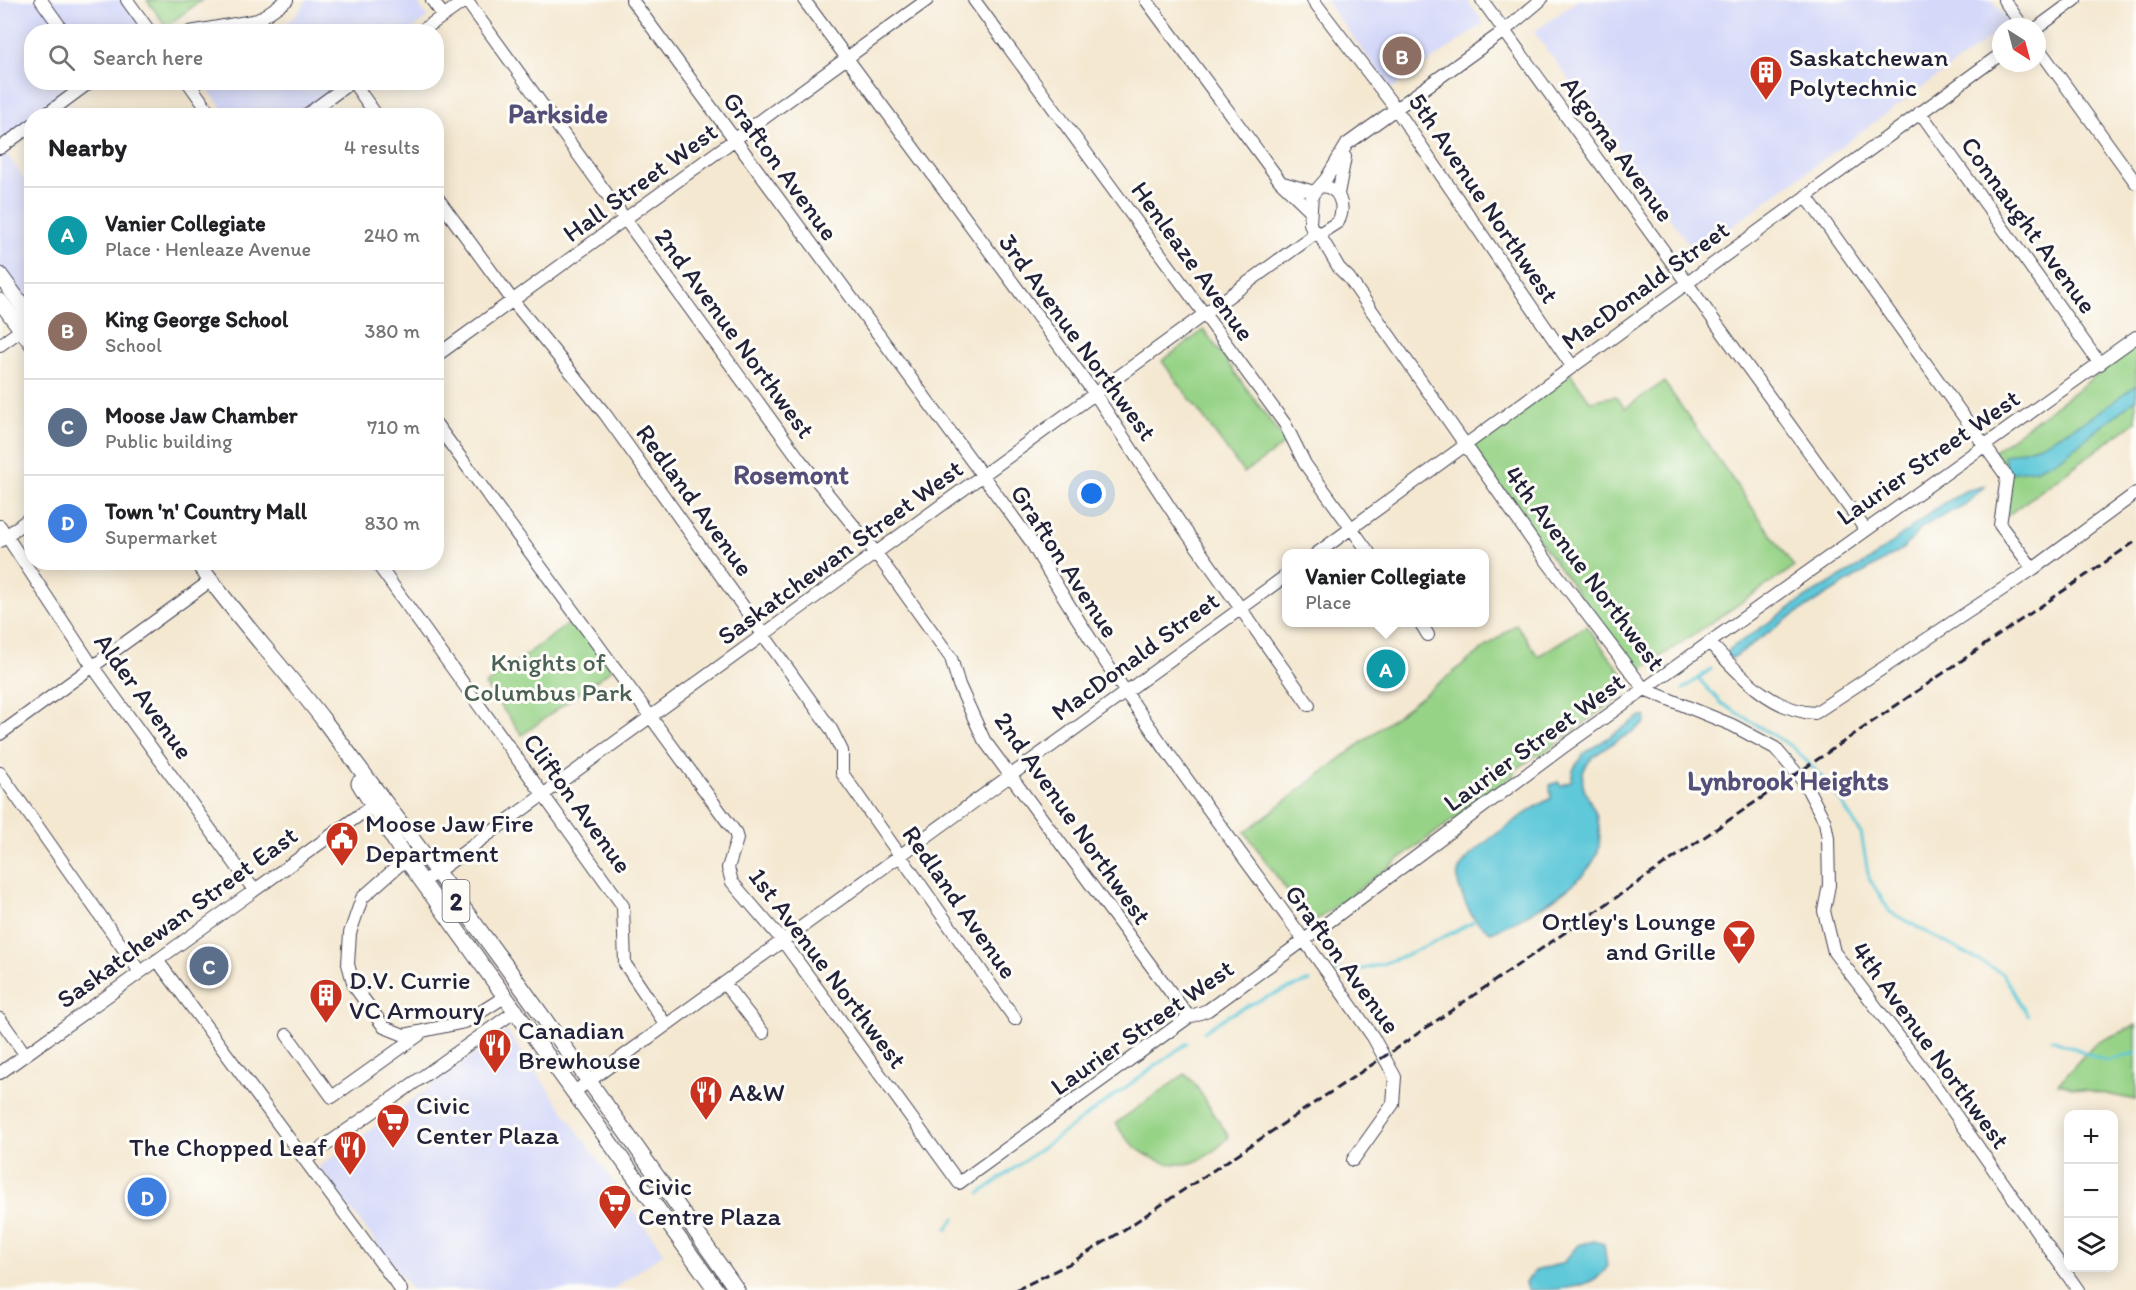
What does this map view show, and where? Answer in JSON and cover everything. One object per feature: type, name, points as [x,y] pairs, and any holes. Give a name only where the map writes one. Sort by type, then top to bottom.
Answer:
[{"type":"main road","points":[[0,275],[24,308]]},
{"type":"main road","points":[[0,301],[24,325]]},
{"type":"main road","name":"2","points":[[202,570],[324,720],[506,996],[716,1290]]},
{"type":"main road","name":"2","points":[[377,802],[405,859],[429,878],[590,1081],[737,1290]]},
{"type":"street","points":[[41,0],[58,24]]},
{"type":"street","points":[[127,0],[144,24]]},
{"type":"street","points":[[235,24],[258,20],[287,0]]},
{"type":"street","points":[[432,0],[442,15]]},
{"type":"street","points":[[430,24],[466,0]]},
{"type":"street","name":"2nd Avenue Northwest","points":[[466,0],[800,460],[876,553],[951,658],[959,685],[984,740],[1189,1017]]},
{"type":"street","name":"Grafton Avenue","points":[[632,0],[981,477],[1030,540],[1068,607],[1126,690],[1136,709],[1373,1036],[1395,1077],[1393,1104],[1353,1160]]},
{"type":"street","name":"3rd Avenue Northwest","points":[[804,0],[1095,394],[1240,608],[1309,705]]},
{"type":"street","name":"Hall Street West","points":[[444,350],[927,0]]},
{"type":"street","name":"Henleaze Avenue","points":[[974,0],[1285,424],[1305,464],[1366,549]]},
{"type":"street","points":[[1146,0],[1280,181],[1309,209],[1315,230],[1332,228],[1342,216],[1343,208],[1338,194],[1344,158],[1362,135]]},
{"type":"street","name":"5th Avenue Northwest","points":[[1313,0],[1396,110],[1572,366]]},
{"type":"street","name":"Algoma Avenue","points":[[1482,0],[1865,529]]},
{"type":"street","points":[[1309,209],[1317,189],[1341,151],[1504,31],[1541,0]]},
{"type":"street","points":[[2004,0],[2017,18]]},
{"type":"street","points":[[2046,21],[2075,0]]},
{"type":"street","points":[[2046,58],[2136,183]]},
{"type":"street","name":"MacDonald Street","points":[[1322,549],[1992,60]]},
{"type":"street","points":[[55,108],[79,90]]},
{"type":"street","points":[[194,90],[206,108]]},
{"type":"street","points":[[316,108],[341,90]]},
{"type":"street","points":[[358,90],[371,108]]},
{"type":"street","name":"Connaught Avenue","points":[[1920,112],[2100,364]]},
{"type":"street","points":[[1,145],[24,130]]},
{"type":"street","points":[[1280,181],[1317,189],[1332,189],[1338,194]]},
{"type":"street","points":[[1806,196],[2007,477],[2000,525],[2033,569]]},
{"type":"street","name":"Redland Avenue","points":[[444,207],[513,301],[605,414],[831,729],[842,751],[842,773],[898,856],[1015,1019]]},
{"type":"street","name":"4th Avenue Northwest","points":[[1332,228],[1333,244],[1344,263],[1349,278]]},
{"type":"street","name":"Saskatchewan Street West","points":[[429,878],[1283,258],[1299,241],[1315,230]]},
{"type":"street","name":"4th Avenue Northwest","points":[[1315,230],[1339,268],[1349,278],[1543,556],[1644,689],[1732,725],[1775,748],[1804,782],[1825,822],[1828,838],[1829,885],[1824,911],[1834,952],[1927,1074],[2078,1290]]},
{"type":"street","points":[[0,345],[24,328]]},
{"type":"street","name":"Laurier Street West","points":[[959,1183],[1189,1017],[1208,1010],[1303,942],[1644,689],[2136,337]]},
{"type":"street","name":"1st Avenue Northwest","points":[[444,435],[735,832],[736,838],[728,868],[732,882],[782,940],[959,1183]]},
{"type":"street","points":[[1710,643],[1749,684],[1797,712],[1815,713],[2033,569],[2136,493]]},
{"type":"street","points":[[2,534],[24,521]]},
{"type":"street","name":"Alder Avenue","points":[[2,534],[24,566]]},
{"type":"street","name":"Alder Avenue","points":[[27,570],[93,667],[254,890]]},
{"type":"street","name":"Clifton Avenue","points":[[382,570],[623,906],[625,964],[666,1025]]},
{"type":"street","name":"MacDonald Street","points":[[574,1092],[1282,579]]},
{"type":"street","points":[[0,734],[210,581]]},
{"type":"street","points":[[1423,627],[1428,635]]},
{"type":"street","points":[[0,773],[140,972]]},
{"type":"street","name":"Saskatchewan Street East","points":[[0,1073],[377,802]]},
{"type":"street","points":[[405,859],[362,898],[350,933],[348,964],[354,986],[384,1027],[404,1035],[465,1022],[506,996]]},
{"type":"street","points":[[157,960],[401,1290]]},
{"type":"street","points":[[724,983],[763,1033]]},
{"type":"street","points":[[305,1160],[517,1010]]},
{"type":"street","points":[[0,1019],[25,1054]]},
{"type":"street","points":[[287,1035],[332,1097],[422,1032]]},
{"type":"shaded area","points":[[0,0],[127,0],[145,24],[24,24],[24,90],[80,90],[54,108],[24,108],[24,130],[2,147],[24,178],[24,309],[0,275]]},
{"type":"shaded area","points":[[307,0],[416,0],[428,18],[419,24],[284,24],[295,17]]},
{"type":"shaded area","points":[[1325,0],[1467,0],[1484,23],[1392,89]]},
{"type":"shaded area","name":"Saskatchewan Polytechnic","points":[[1578,0],[1992,0],[2006,18],[1992,18],[1992,37],[1695,253],[1534,32]]},
{"type":"shaded area","points":[[208,90],[332,90],[308,108],[223,108]]},
{"type":"shaded area","name":"Civic Centre Plaza","points":[[507,1031],[664,1253],[612,1290],[412,1290],[319,1167]]},
{"type":"green space","points":[[147,0],[202,0],[169,24],[165,24]]},
{"type":"green space","points":[[1204,330],[1286,443],[1244,473],[1162,361]]},
{"type":"green space","points":[[2136,346],[2136,421],[1997,523],[2003,479],[1993,452]]},
{"type":"green space","points":[[1570,373],[1590,401],[1615,396],[1625,408],[1664,382],[1794,567],[1636,673],[1470,445]]},
{"type":"green space","name":"Knights of Columbus Park","points":[[575,619],[612,669],[522,735],[485,685]]},
{"type":"green space","points":[[1516,624],[1538,656],[1586,626],[1624,676],[1620,696],[1540,756],[1538,754],[1513,772],[1514,775],[1311,924],[1245,832]]},
{"type":"green space","points":[[2136,1025],[2136,1100],[2058,1084],[2094,1044]]},
{"type":"green space","points":[[1185,1074],[1194,1083],[1229,1137],[1197,1161],[1174,1164],[1144,1154],[1128,1140],[1116,1123]]},
{"type":"water","points":[[2136,385],[2136,399],[2061,458],[2037,469],[2008,473],[2004,456],[2043,444],[2092,417]]},
{"type":"water","points":[[1985,486],[1966,504],[1922,527],[1904,548],[1789,618],[1734,657],[1730,659],[1726,654],[1731,648],[1808,596],[1872,559],[1936,508],[1965,491]]},
{"type":"water","points":[[1641,716],[1646,717],[1645,723],[1594,756],[1584,770],[1584,789],[1595,811],[1600,840],[1597,854],[1590,866],[1566,890],[1519,919],[1491,932],[1482,926],[1470,912],[1459,886],[1458,874],[1464,862],[1500,831],[1551,798],[1550,785],[1558,782],[1561,786],[1571,781],[1573,770],[1583,754]]},
{"type":"water","points":[[1594,1241],[1604,1244],[1607,1267],[1601,1275],[1572,1287],[1527,1290],[1525,1283],[1535,1271],[1563,1263],[1578,1245]]},
{"type":"waterway","points":[[1683,689],[1711,669]]},
{"type":"waterway","points":[[1698,678],[1721,703],[1794,748],[1832,788],[1861,833],[1869,878],[1890,912],[2003,974],[2028,1016]]},
{"type":"waterway","points":[[1334,971],[1369,968],[1387,962],[1424,947],[1473,922]]},
{"type":"waterway","points":[[1204,1032],[1241,1009],[1310,981]]},
{"type":"waterway","points":[[2052,1039],[2106,1061],[2136,1053]]},
{"type":"waterway","points":[[980,1193],[1187,1043]]},
{"type":"waterway","points":[[947,1229],[955,1218]]},
{"type":"railway","points":[[1016,1290],[1069,1264],[1119,1233],[1385,1056],[2136,541]]},
{"type":"place","name":"King George School","points":[[1402,56]]},
{"type":"place","name":"Saskatchewan Polytechnic","points":[[1766,101]]},
{"type":"place","name":"Vanier Collegiate","points":[[1386,669]]},
{"type":"place","name":"Moose Jaw Fire Department","points":[[342,867]]},
{"type":"place","name":"Ortley's Lounge and Grille","points":[[1739,965]]},
{"type":"place","name":"Moose Jaw Chamber","points":[[209,966]]},
{"type":"place","name":"D.V. Currie VC Armoury","points":[[326,1024]]},
{"type":"place","name":"Canadian Brewhouse","points":[[495,1074]]},
{"type":"place","name":"A&W","points":[[706,1121]]},
{"type":"place","name":"Civic Center Plaza","points":[[393,1149]]},
{"type":"place","name":"The Chopped Leaf","points":[[350,1176]]},
{"type":"place","name":"Town 'n' Country Mall","points":[[147,1197]]},
{"type":"place","name":"Civic Centre Plaza","points":[[615,1230]]},
{"type":"district","name":"Parkside","points":[[558,113]]},
{"type":"district","name":"Rosemont","points":[[791,474]]},
{"type":"district","name":"Lynbrook Heights","points":[[1788,780]]}]
